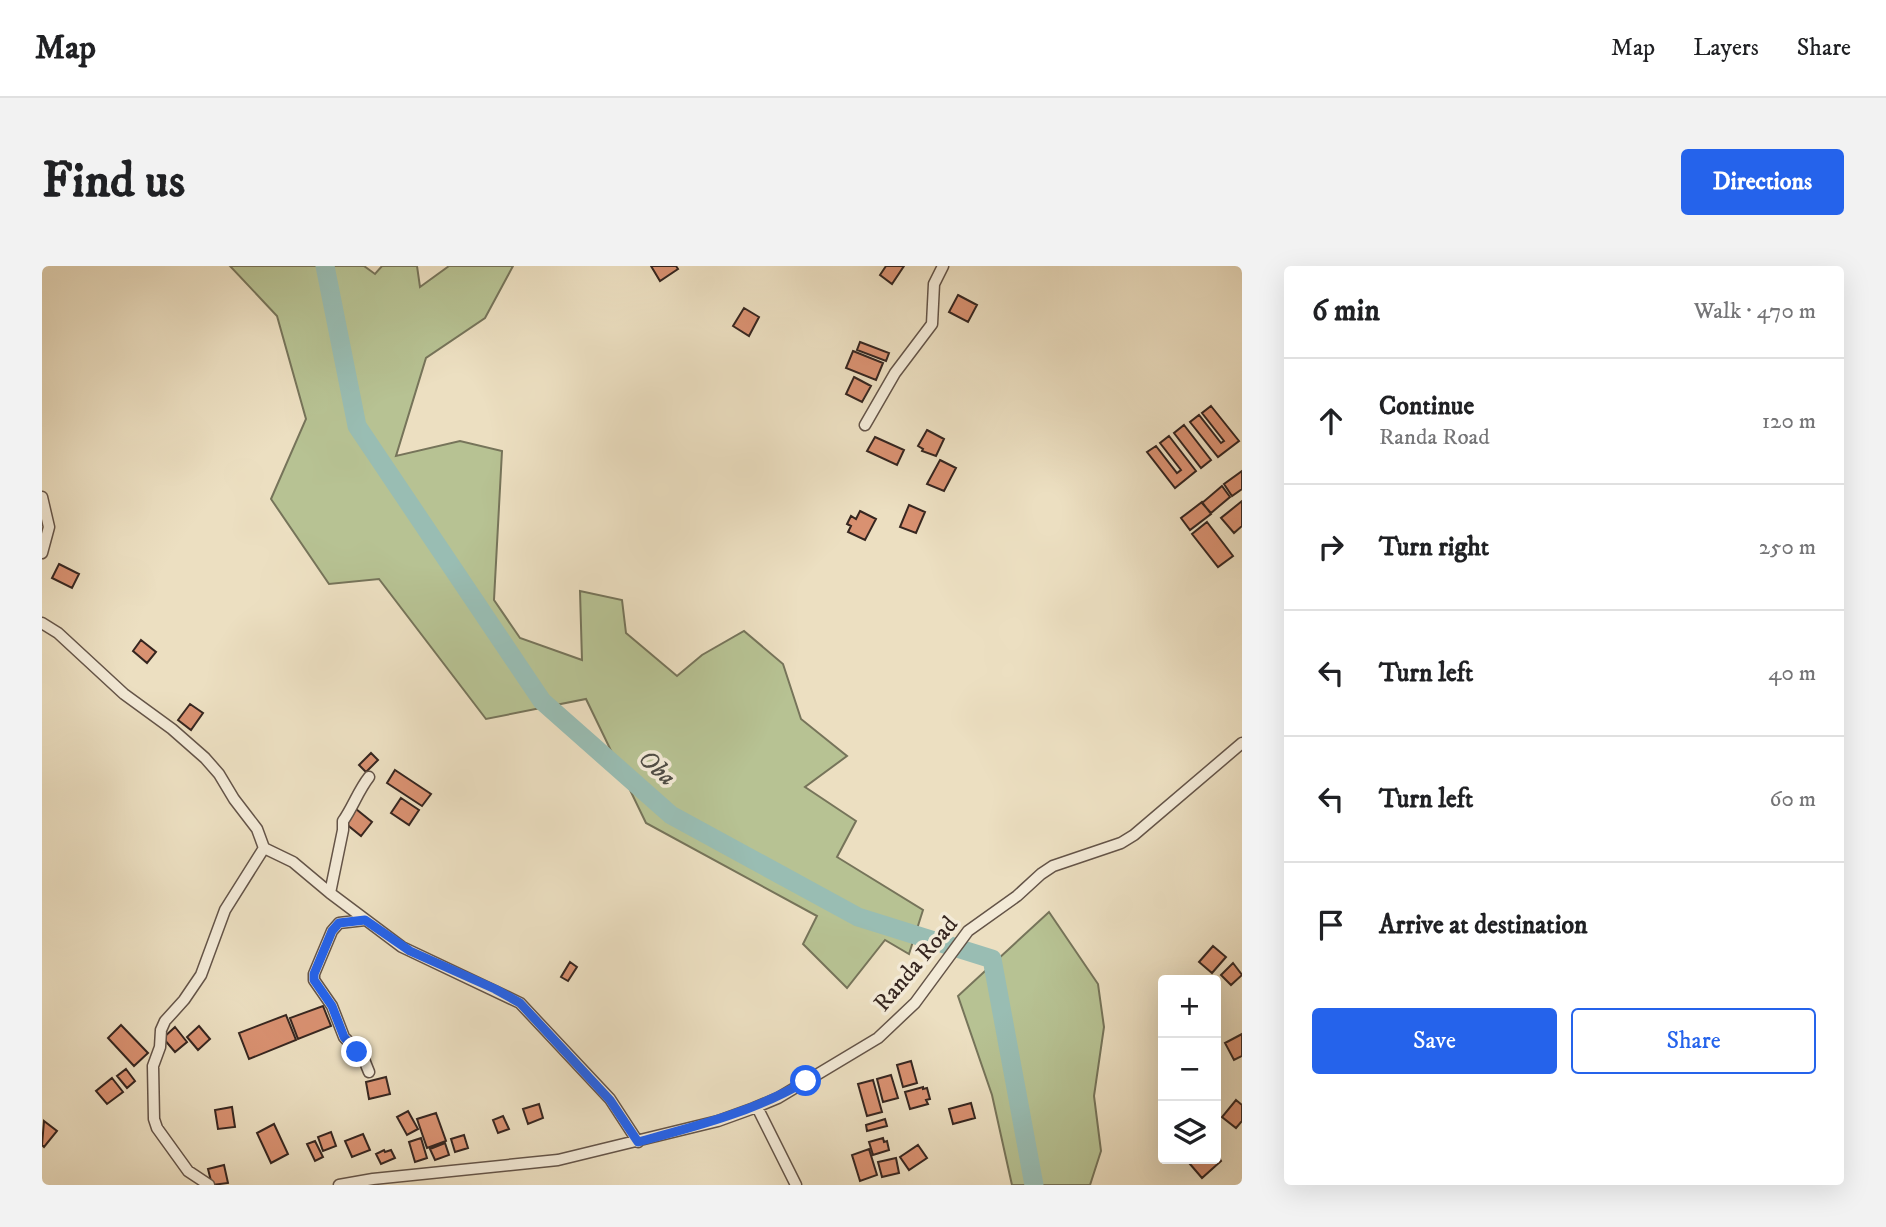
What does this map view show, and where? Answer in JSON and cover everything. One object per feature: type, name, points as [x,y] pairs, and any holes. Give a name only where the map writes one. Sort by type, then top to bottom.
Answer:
[{"type":"street","points":[[865,425],[895,373],[932,324],[934,284],[943,266]]},
{"type":"street","points":[[42,497],[49,527],[42,553]]},
{"type":"street","points":[[42,623],[58,633],[124,694],[173,729],[205,758],[257,829],[264,848],[293,862],[365,920],[410,951],[520,1003],[610,1100],[638,1142]]},
{"type":"street","name":"Randa Road","points":[[339,1185],[373,1179],[558,1160],[718,1121],[778,1098],[878,1038],[915,1003],[976,925],[1017,896],[1041,874],[1053,866],[1121,843],[1134,835],[1242,743]]},
{"type":"street","points":[[330,893],[343,821],[358,791],[369,777]]},
{"type":"street","points":[[209,1185],[188,1171],[157,1128],[154,1119],[153,1066],[165,1021],[201,975],[225,909],[264,848]]},
{"type":"street","points":[[365,920],[339,923],[332,931],[314,980],[332,1006],[344,1037],[363,1057],[369,1072]]},
{"type":"street","points":[[757,1107],[796,1185]]},
{"type":"green space","points":[[230,266],[364,266],[375,274],[382,266],[417,266],[420,287],[449,266],[513,266],[485,318],[426,358],[396,456],[460,441],[502,451],[494,600],[520,638],[582,660],[580,591],[622,600],[626,633],[677,676],[702,655],[744,631],[783,664],[801,719],[847,756],[805,787],[856,821],[837,857],[923,910],[909,954],[885,940],[847,988],[803,944],[817,916],[646,823],[586,699],[486,719],[379,579],[329,584],[271,499],[306,419],[277,316]]},
{"type":"green space","points":[[1049,912],[1098,984],[1104,1027],[1094,1096],[1101,1151],[1090,1185],[1012,1185],[992,1095],[958,996]]},
{"type":"building","points":[[651,266],[676,266],[678,269],[660,281]]},
{"type":"building","points":[[886,266],[904,266],[892,284],[880,275]]},
{"type":"building","points":[[958,295],[977,305],[968,322],[949,312]]},
{"type":"building","points":[[744,308],[759,317],[749,336],[733,326]]},
{"type":"building","points":[[860,342],[889,353],[886,361],[857,350]]},
{"type":"building","points":[[853,351],[883,363],[876,380],[846,368]]},
{"type":"building","points":[[854,377],[871,386],[862,402],[846,394]]},
{"type":"building","points":[[1211,406],[1239,441],[1218,457],[1190,422],[1199,415],[1221,443],[1224,441],[1202,413]]},
{"type":"building","points":[[1184,425],[1211,460],[1201,468],[1174,433]]},
{"type":"building","points":[[927,430],[944,439],[936,456],[922,451],[918,446]]},
{"type":"building","points":[[1169,436],[1196,471],[1175,488],[1147,452],[1156,446],[1177,473],[1181,470],[1160,443]]},
{"type":"building","points":[[875,437],[904,450],[897,465],[867,451]]},
{"type":"building","points":[[940,460],[956,468],[944,491],[927,484]]},
{"type":"building","points":[[1242,471],[1242,489],[1232,496],[1224,484]]},
{"type":"building","points":[[1222,486],[1230,497],[1211,513],[1202,503]]},
{"type":"building","points":[[1242,501],[1242,526],[1234,533],[1221,518]]},
{"type":"building","points":[[1202,502],[1211,514],[1190,530],[1181,518]]},
{"type":"building","points":[[909,505],[925,512],[916,533],[900,527]]},
{"type":"building","points":[[860,511],[876,519],[865,540],[848,532],[851,526],[847,524],[851,516],[856,519]]},
{"type":"building","points":[[1207,522],[1233,556],[1218,567],[1192,534]]},
{"type":"building","points":[[59,564],[79,574],[72,588],[52,578]]},
{"type":"building","points":[[141,640],[156,652],[147,663],[133,651]]},
{"type":"building","points":[[190,704],[203,713],[191,730],[178,720]]},
{"type":"building","points":[[371,753],[378,760],[366,772],[359,765]]},
{"type":"building","points":[[395,770],[431,794],[422,806],[387,783]]},
{"type":"building","points":[[401,798],[419,810],[409,825],[391,813]]},
{"type":"building","points":[[356,809],[372,822],[361,836],[345,823]]},
{"type":"building","points":[[1213,946],[1226,957],[1212,973],[1199,962]]},
{"type":"building","points":[[570,962],[577,967],[568,981],[561,977]]},
{"type":"building","points":[[1233,963],[1242,975],[1231,985],[1221,975]]},
{"type":"building","points":[[323,1006],[331,1026],[298,1039],[290,1018]]},
{"type":"building","points":[[286,1015],[296,1040],[249,1059],[239,1033]]},
{"type":"building","points":[[121,1025],[148,1053],[134,1066],[108,1038]]},
{"type":"building","points":[[199,1026],[210,1039],[198,1050],[187,1037]]},
{"type":"building","points":[[175,1027],[187,1042],[175,1052],[163,1038]]},
{"type":"building","points":[[1242,1034],[1242,1056],[1234,1060],[1225,1043]]},
{"type":"building","points":[[911,1061],[917,1083],[903,1087],[897,1065]]},
{"type":"building","points":[[126,1069],[135,1081],[127,1088],[117,1076]]},
{"type":"building","points":[[891,1075],[898,1098],[883,1102],[877,1079]]},
{"type":"building","points":[[386,1077],[390,1094],[369,1099],[366,1082]]},
{"type":"building","points":[[112,1078],[123,1092],[107,1104],[96,1091]]},
{"type":"building","points":[[873,1080],[882,1112],[867,1116],[858,1084]]},
{"type":"building","points":[[927,1088],[930,1099],[926,1100],[928,1104],[910,1109],[905,1092]]},
{"type":"building","points":[[1236,1100],[1242,1105],[1242,1121],[1236,1128],[1222,1117]]},
{"type":"building","points":[[971,1103],[975,1118],[953,1124],[949,1109]]},
{"type":"building","points":[[539,1104],[543,1118],[528,1124],[523,1109]]},
{"type":"building","points":[[232,1107],[235,1127],[218,1129],[215,1110]]},
{"type":"building","points":[[408,1111],[418,1129],[407,1135],[397,1117]]},
{"type":"building","points":[[436,1113],[446,1141],[427,1148],[417,1119]]},
{"type":"building","points":[[503,1116],[509,1129],[498,1133],[493,1120]]},
{"type":"building","points":[[885,1119],[887,1126],[867,1131],[866,1125]]},
{"type":"building","points":[[44,1121],[57,1131],[44,1147],[42,1145]]},
{"type":"building","points":[[274,1124],[288,1154],[271,1163],[257,1133]]},
{"type":"building","points":[[331,1132],[336,1146],[323,1151],[318,1137]]},
{"type":"building","points":[[363,1134],[370,1150],[352,1157],[345,1141]]},
{"type":"building","points":[[464,1135],[468,1148],[455,1152],[451,1139]]},
{"type":"building","points":[[421,1138],[427,1158],[415,1162],[409,1142]]},
{"type":"building","points":[[883,1138],[884,1142],[887,1141],[889,1150],[873,1155],[869,1142]]},
{"type":"building","points":[[315,1141],[323,1157],[315,1161],[307,1144]]},
{"type":"building","points":[[445,1143],[449,1155],[435,1160],[430,1149]]},
{"type":"building","points":[[918,1145],[927,1158],[909,1170],[900,1157]]},
{"type":"building","points":[[869,1149],[877,1175],[860,1181],[852,1155]]},
{"type":"building","points":[[391,1150],[395,1158],[381,1164],[376,1154]]},
{"type":"building","points":[[896,1158],[899,1173],[882,1177],[878,1162]]},
{"type":"building","points":[[1190,1164],[1218,1164],[1202,1178]]},
{"type":"building","points":[[224,1165],[228,1183],[212,1185],[208,1169]]},
{"type":"waterway","name":"Oba","points":[[325,266],[357,426],[542,701],[671,815],[858,917],[992,959],[1034,1185]]},
{"type":"route","points":[[357,1052],[344,1037],[332,1006],[314,980],[314,974],[332,931],[339,923],[365,920],[402,947],[520,1003],[616,1107],[638,1142],[718,1121],[754,1108],[778,1098],[806,1081]]}]
